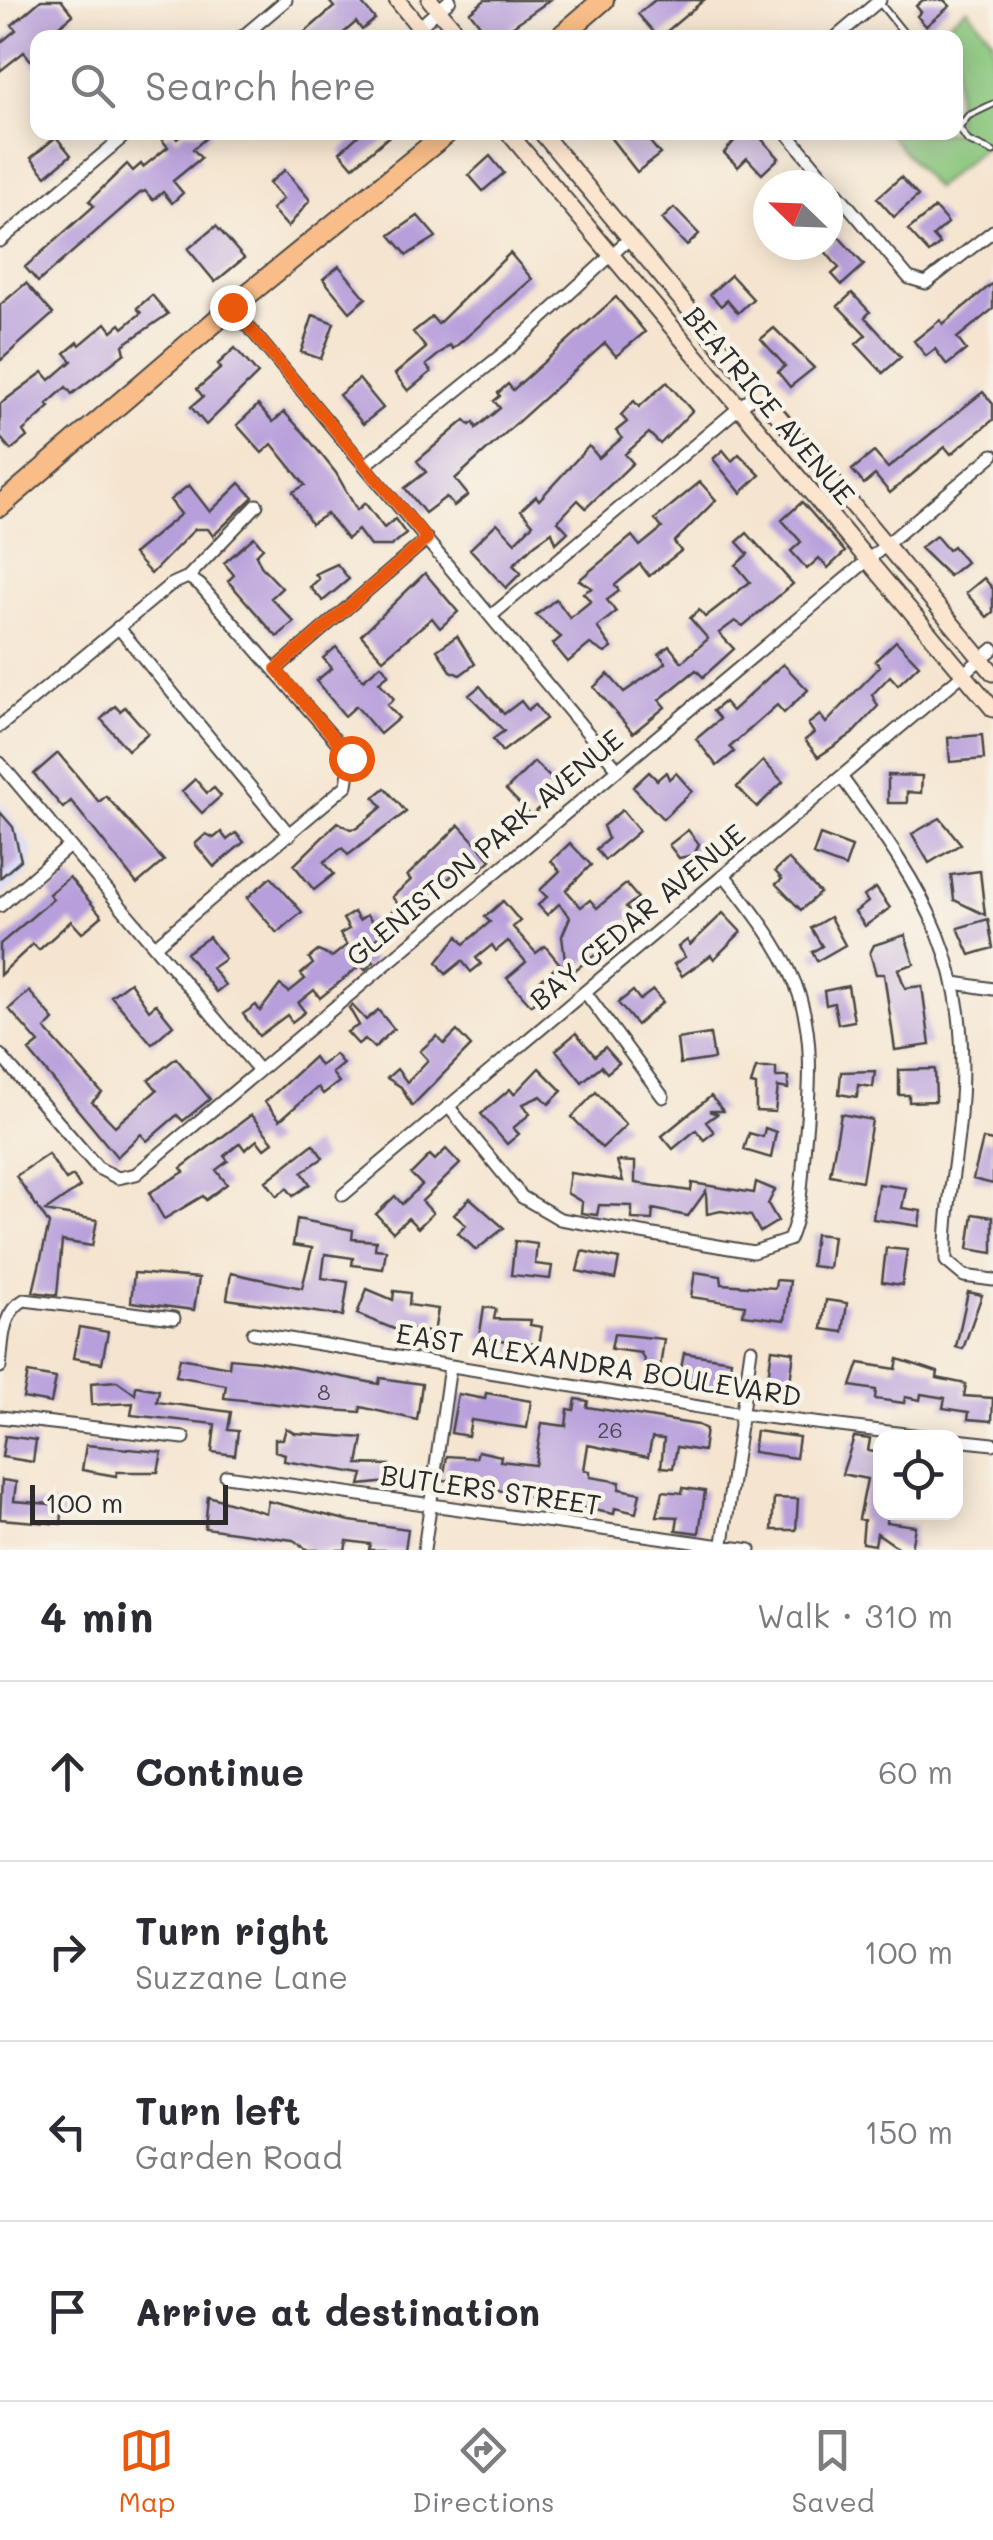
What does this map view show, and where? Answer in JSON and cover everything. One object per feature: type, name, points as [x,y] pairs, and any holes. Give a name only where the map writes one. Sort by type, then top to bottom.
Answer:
[{"type":"highway","points":[[568,30],[602,0]]},
{"type":"highway","points":[[0,506],[232,307],[438,140]]},
{"type":"main road","points":[[397,0],[422,30]]},
{"type":"main road","points":[[440,3],[457,30]]},
{"type":"main road","name":"BEATRICE AVENUE","points":[[515,140],[993,709]]},
{"type":"main road","name":"BEATRICE AVENUE","points":[[548,140],[886,546],[987,654],[993,673]]},
{"type":"street","points":[[250,30],[286,0]]},
{"type":"street","points":[[844,30],[879,0]]},
{"type":"street","points":[[425,30],[440,3]]},
{"type":"street","points":[[0,241],[119,140]]},
{"type":"street","points":[[793,140],[909,278],[926,283],[938,278],[993,231]]},
{"type":"street","points":[[368,464],[511,347],[630,238]]},
{"type":"street","points":[[232,307],[368,464],[617,768]]},
{"type":"street","points":[[491,616],[759,391]]},
{"type":"street","points":[[886,546],[993,455]]},
{"type":"street","points":[[0,726],[170,585],[188,577],[257,505]]},
{"type":"street","points":[[276,669],[427,539]]},
{"type":"street","name":"GLENISTON PARK AVENUE","points":[[0,1055],[98,1168],[118,1178],[136,1174],[257,1068],[886,546]]},
{"type":"street","points":[[156,946],[348,786],[353,773],[351,758],[276,669],[200,585],[188,577]]},
{"type":"street","points":[[118,628],[290,835]]},
{"type":"street","name":"BAY CEDAR AVENUE","points":[[343,1195],[987,654]]},
{"type":"street","points":[[0,764],[257,1068]]},
{"type":"street","points":[[842,778],[906,866],[942,939],[955,984],[964,1064],[956,1164],[946,1223],[946,1261],[964,1276],[993,1280]]},
{"type":"street","points":[[0,906],[68,847]]},
{"type":"street","points":[[448,1106],[522,1196],[560,1219],[754,1252],[789,1240],[801,1189],[812,1078],[806,1013],[784,954],[724,874]]},
{"type":"street","points":[[955,984],[993,988]]},
{"type":"street","points":[[585,992],[663,1097]]},
{"type":"street","points":[[0,1367],[6,1322],[12,1306],[24,1300],[174,1318]]},
{"type":"street","name":"EAST ALEXANDRA BOULEVARD","points":[[253,1333],[741,1414],[873,1430]]},
{"type":"street","points":[[722,1548],[750,1349]]},
{"type":"street","points":[[424,1550],[450,1366]]},
{"type":"street","points":[[0,1417],[184,1438]]},
{"type":"street","points":[[963,1441],[993,1444]]},
{"type":"street","name":"BUTLERS STREET","points":[[226,1476],[750,1550]]},
{"type":"lane","points":[[879,0],[902,30]]},
{"type":"lane","points":[[963,122],[993,104]]},
{"type":"lane","points":[[963,134],[968,141],[993,152]]},
{"type":"shaded area","points":[[0,801],[32,848],[30,872],[0,897]]},
{"type":"green space","points":[[967,8],[993,40],[993,140],[935,188],[894,140],[963,140],[963,30],[940,30]]},
{"type":"building","points":[[41,0],[61,0],[73,15],[54,30],[30,30],[30,59],[24,52],[0,71],[0,43],[16,30],[12,25]]},
{"type":"building","points":[[328,0],[359,0],[375,19],[362,30],[356,22],[347,30],[307,30],[334,7]]},
{"type":"building","points":[[485,0],[550,0],[507,30],[484,30],[470,12]]},
{"type":"building","points":[[655,0],[704,0],[668,30],[652,30],[638,14]]},
{"type":"building","points":[[923,0],[944,0],[950,6],[926,26],[917,16],[921,12],[916,6]]},
{"type":"building","points":[[52,140],[58,140],[71,155],[46,176],[31,158]]},
{"type":"building","points":[[162,140],[204,140],[193,149],[201,158],[173,181],[183,193],[172,203],[163,192],[153,200],[145,191],[140,193],[38,282],[25,267],[94,206],[89,201],[127,164],[133,171],[141,164],[143,167],[168,147]]},
{"type":"building","points":[[353,140],[385,140],[353,167],[340,152]]},
{"type":"building","points":[[612,140],[649,140],[660,154],[637,172]]},
{"type":"building","points":[[735,140],[762,140],[779,158],[766,170],[758,170],[747,158],[738,167],[724,153]]},
{"type":"building","points":[[490,156],[504,173],[483,191],[469,175]]},
{"type":"building","points":[[285,170],[310,200],[288,227],[272,209],[283,199],[269,183]]},
{"type":"building","points":[[901,177],[918,196],[894,217],[877,198]]},
{"type":"building","points":[[674,208],[699,234],[687,246],[662,219]]},
{"type":"building","points":[[935,208],[948,223],[933,236],[940,244],[929,253],[908,230]]},
{"type":"building","points":[[418,216],[436,237],[407,255],[390,235]]},
{"type":"building","points":[[216,226],[244,258],[215,282],[188,249]]},
{"type":"building","points":[[843,241],[864,265],[842,285],[832,274],[839,268],[832,260],[843,260]]},
{"type":"building","points":[[510,253],[532,279],[453,349],[450,345],[426,365],[431,372],[408,391],[395,374],[426,348],[413,332],[432,317],[438,324]]},
{"type":"building","points":[[339,266],[366,298],[350,312],[323,279]]},
{"type":"building","points":[[731,275],[753,299],[738,313],[727,300],[721,306],[710,294]]},
{"type":"building","points":[[26,283],[53,314],[0,361],[0,305]]},
{"type":"building","points":[[993,283],[993,309],[957,338],[966,350],[947,365],[935,349],[926,356],[914,341],[940,320],[943,324]]},
{"type":"building","points":[[852,293],[870,312],[865,317],[901,357],[883,373],[856,344],[866,335],[838,306]]},
{"type":"building","points":[[152,295],[168,314],[123,345],[125,353],[72,394],[66,387],[23,431],[27,437],[11,450],[0,437],[0,404],[43,372],[50,380],[72,361],[65,353],[106,323],[112,331],[120,324],[123,328],[141,313],[137,308]]},
{"type":"building","points":[[616,297],[645,332],[616,356],[605,343],[455,479],[468,495],[454,506],[446,497],[425,513],[405,488],[426,472],[417,461],[465,420],[470,425],[474,422],[476,428],[500,408],[494,401],[500,396],[498,393],[508,384],[513,390]]},
{"type":"building","points":[[313,315],[334,323],[321,359],[301,352]]},
{"type":"building","points":[[774,328],[814,368],[790,387],[778,372],[785,366],[761,339]]},
{"type":"building","points":[[235,348],[258,374],[206,425],[191,407],[203,397],[197,389],[221,368],[218,364]]},
{"type":"building","points":[[359,379],[383,408],[363,424],[339,395]]},
{"type":"building","points":[[667,382],[692,411],[660,444],[649,433],[625,454],[633,463],[586,508],[578,500],[558,521],[568,532],[556,543],[552,532],[535,544],[513,565],[521,573],[506,588],[470,549],[497,523],[515,542],[533,524],[521,510],[536,496],[539,500],[589,446],[599,458],[622,438],[616,431],[627,422],[621,415],[634,401],[639,407]]},
{"type":"building","points":[[983,392],[993,404],[993,420],[951,454],[945,447],[890,493],[875,475],[864,484],[852,470],[874,452],[888,468]]},
{"type":"building","points":[[258,405],[273,422],[284,412],[303,432],[336,473],[357,510],[365,503],[384,528],[395,519],[406,534],[391,546],[370,546],[358,530],[347,539],[327,514],[311,524],[293,492],[305,485],[272,444],[262,453],[237,425]]},
{"type":"building","points":[[723,450],[732,461],[739,454],[760,475],[741,493],[713,459]]},
{"type":"building","points":[[700,482],[716,500],[674,542],[681,551],[649,576],[640,564],[615,585],[619,591],[607,600],[616,612],[597,627],[612,648],[605,653],[590,644],[568,662],[553,644],[561,637],[536,615],[556,599],[570,618],[591,601],[583,593],[592,588],[579,580],[632,536],[640,546],[662,528],[655,519]]},
{"type":"building","points":[[240,483],[253,497],[213,536],[208,529],[195,529],[151,574],[133,554],[181,514],[170,500],[189,485],[210,512]]},
{"type":"building","points":[[802,502],[845,552],[828,568],[819,558],[807,569],[791,551],[801,542],[782,520]]},
{"type":"building","points":[[747,533],[793,584],[743,626],[735,621],[719,633],[734,649],[703,677],[696,670],[659,700],[665,707],[633,733],[594,687],[608,674],[624,692],[666,663],[659,654],[669,646],[682,662],[708,639],[690,618],[699,610],[705,617],[750,582],[736,565],[748,554],[737,542]]},
{"type":"building","points":[[936,536],[948,550],[953,546],[966,562],[949,576],[920,548]]},
{"type":"building","points":[[254,537],[263,548],[256,555],[261,566],[282,588],[271,598],[294,622],[277,637],[228,581],[234,575],[224,563]]},
{"type":"building","points":[[337,564],[349,579],[323,601],[310,587],[319,579],[315,574]]},
{"type":"building","points":[[425,573],[458,612],[440,628],[432,618],[383,659],[361,635]]},
{"type":"building","points":[[984,578],[993,589],[993,612],[987,617],[966,593]]},
{"type":"building","points":[[457,636],[475,664],[460,675],[451,671],[437,650]]},
{"type":"building","points":[[896,641],[919,665],[898,685],[890,676],[872,695],[878,706],[852,734],[818,757],[805,740],[814,733],[808,724],[820,715],[826,723],[880,666],[875,661]]},
{"type":"building","points":[[336,647],[363,680],[381,665],[389,674],[379,682],[394,699],[387,705],[399,718],[380,734],[356,706],[345,716],[316,681],[332,668],[323,658]]},
{"type":"building","points":[[783,664],[808,690],[784,713],[777,705],[730,747],[734,752],[717,766],[696,739],[720,719],[713,711],[724,702],[732,711]]},
{"type":"building","points":[[480,686],[504,714],[521,701],[528,710],[535,704],[546,719],[502,752],[493,739],[504,731],[469,695]]},
{"type":"building","points":[[115,706],[120,711],[125,707],[148,733],[128,750],[101,719]]},
{"type":"building","points":[[982,735],[984,759],[950,762],[948,738]]},
{"type":"building","points":[[58,753],[99,802],[106,796],[164,861],[137,884],[71,801],[63,808],[34,774]]},
{"type":"building","points":[[763,761],[783,782],[757,807],[737,787]]},
{"type":"building","points":[[534,762],[555,782],[538,799],[543,804],[532,816],[506,790]]},
{"type":"building","points":[[649,772],[657,780],[666,772],[669,779],[676,773],[692,791],[663,819],[633,787]]},
{"type":"building","points":[[888,775],[922,776],[921,793],[907,792],[907,803],[888,803]]},
{"type":"building","points":[[195,779],[207,793],[214,788],[221,796],[202,813],[182,791]]},
{"type":"building","points":[[385,788],[406,812],[348,855],[342,848],[324,862],[334,874],[314,890],[294,865],[338,822],[350,829],[357,828],[382,807],[374,797]]},
{"type":"building","points":[[622,810],[639,831],[605,860],[596,849],[608,839],[603,826]]},
{"type":"building","points":[[0,812],[13,827],[21,860],[0,878]]},
{"type":"building","points":[[940,818],[961,844],[929,863],[912,834]]},
{"type":"building","points":[[459,825],[491,860],[480,870],[467,863],[414,907],[417,911],[395,930],[393,927],[362,948],[374,962],[365,970],[361,965],[320,998],[314,990],[298,1003],[305,1012],[292,1022],[287,1015],[259,1036],[243,1014],[256,1005],[260,1011],[280,985],[289,992],[305,979],[301,974],[313,964],[309,958],[318,951],[332,957],[347,945],[340,934],[349,929],[343,919],[354,912],[359,920],[367,915],[375,926],[399,905],[392,897],[411,880],[407,876]]},
{"type":"building","points":[[688,830],[699,844],[694,855],[679,858],[669,845]]},
{"type":"building","points":[[221,832],[227,840],[236,833],[244,842],[214,867],[195,844],[206,834],[214,838]]},
{"type":"building","points":[[820,835],[852,847],[845,867],[813,855]]},
{"type":"building","points":[[570,843],[591,865],[566,890],[581,907],[590,900],[597,908],[626,884],[638,898],[626,907],[633,916],[614,931],[619,937],[567,976],[562,936],[570,917],[559,904],[547,915],[538,905],[547,897],[540,890],[560,871],[551,861]]},
{"type":"building","points":[[788,859],[820,893],[801,910],[776,884],[782,879],[775,871]]},
{"type":"building","points":[[980,871],[985,915],[954,900],[951,875]]},
{"type":"building","points":[[69,877],[102,916],[82,933],[71,921],[39,950],[33,944],[0,975],[0,944],[53,899],[49,894]]},
{"type":"building","points":[[271,877],[302,912],[277,933],[247,898]]},
{"type":"building","points":[[876,888],[890,908],[865,926],[855,912],[868,902],[864,896]]},
{"type":"building","points":[[503,901],[520,921],[513,927],[536,953],[545,946],[560,964],[532,987],[540,997],[531,1005],[507,978],[526,962],[508,941],[496,951],[492,945],[476,958],[481,964],[471,972],[462,961],[446,974],[437,962],[458,936],[464,944],[490,922],[485,917]]},
{"type":"building","points":[[723,913],[741,932],[714,959],[711,955],[682,976],[674,964],[685,957],[678,947],[687,940],[690,945]]},
{"type":"building","points":[[830,917],[845,945],[817,961],[812,952],[822,946],[811,928]]},
{"type":"building","points":[[988,919],[993,948],[970,955],[958,928]]},
{"type":"building","points":[[905,935],[914,964],[898,969],[905,988],[922,986],[930,1045],[895,1050],[884,974],[876,974],[870,953],[874,945]]},
{"type":"building","points":[[209,937],[225,959],[212,968],[225,985],[216,992],[186,953]]},
{"type":"building","points":[[130,982],[149,1010],[156,1004],[173,1025],[152,1044],[111,996]]},
{"type":"building","points":[[848,986],[854,1021],[838,1024],[834,1003],[826,1005],[824,991]]},
{"type":"building","points":[[653,990],[663,1002],[637,1025],[618,1003],[633,991],[640,1000]]},
{"type":"building","points":[[29,991],[54,1020],[45,1029],[102,1093],[92,1102],[115,1126],[157,1090],[149,1080],[176,1058],[210,1099],[183,1121],[177,1115],[147,1141],[141,1134],[117,1157],[29,1051],[39,1043],[9,1009]]},
{"type":"building","points":[[352,1005],[366,1020],[378,1010],[394,1029],[374,1048],[365,1039],[358,1044],[347,1032],[359,1025],[349,1008]]},
{"type":"building","points":[[457,1031],[471,1046],[412,1106],[401,1087],[387,1078],[397,1069],[407,1082],[428,1060],[420,1051],[437,1036],[444,1044]]},
{"type":"building","points":[[576,1033],[595,1056],[605,1047],[619,1063],[607,1073],[601,1066],[582,1082],[556,1050]]},
{"type":"building","points":[[710,1034],[714,1059],[680,1064],[677,1039]]},
{"type":"building","points":[[335,1054],[343,1064],[332,1073],[339,1082],[323,1094],[318,1087],[280,1120],[265,1102],[314,1057],[320,1066]]},
{"type":"building","points":[[539,1068],[562,1091],[549,1104],[541,1096],[523,1104],[530,1114],[513,1128],[519,1134],[507,1144],[481,1114],[510,1089],[514,1094]]},
{"type":"building","points":[[756,1068],[776,1068],[776,1077],[788,1077],[788,1089],[778,1087],[775,1112],[756,1111],[756,1085],[751,1084]]},
{"type":"building","points":[[935,1069],[936,1101],[909,1102],[909,1095],[899,1095],[899,1070]]},
{"type":"building","points":[[875,1071],[873,1087],[858,1085],[857,1097],[839,1094],[841,1072]]},
{"type":"building","points":[[596,1092],[626,1125],[602,1148],[572,1117]]},
{"type":"building","points":[[711,1096],[723,1111],[709,1111],[717,1114],[706,1122],[714,1132],[704,1140],[696,1130],[673,1149],[662,1136]]},
{"type":"building","points":[[841,1114],[872,1120],[862,1181],[830,1175]]},
{"type":"building","points":[[251,1115],[273,1142],[264,1149],[257,1140],[245,1150],[240,1143],[224,1156],[228,1161],[216,1170],[227,1184],[206,1200],[203,1196],[164,1219],[149,1193],[184,1172],[181,1168]]},
{"type":"building","points":[[765,1128],[776,1132],[771,1158],[744,1150],[749,1133],[763,1137]]},
{"type":"building","points":[[983,1139],[993,1141],[993,1184],[973,1179]]},
{"type":"building","points":[[313,1144],[323,1158],[302,1172],[310,1184],[293,1196],[287,1188],[277,1196],[266,1181]]},
{"type":"building","points":[[446,1149],[460,1164],[422,1201],[433,1213],[418,1228],[408,1218],[393,1232],[376,1214],[395,1196],[402,1204],[422,1185],[411,1174],[430,1155],[435,1160]]},
{"type":"building","points":[[48,1154],[66,1180],[73,1176],[80,1187],[45,1211],[97,1220],[92,1246],[62,1241],[57,1295],[33,1292],[49,1224],[16,1176]]},
{"type":"building","points":[[617,1161],[635,1162],[635,1183],[691,1191],[692,1183],[754,1193],[756,1182],[775,1190],[768,1204],[778,1221],[760,1232],[751,1216],[721,1211],[707,1214],[706,1191],[688,1216],[653,1209],[652,1220],[632,1219],[632,1206],[599,1205],[597,1215],[581,1213],[582,1202],[567,1193],[570,1173],[623,1181]]},
{"type":"building","points":[[878,1184],[906,1188],[902,1208],[921,1211],[919,1226],[873,1219]]},
{"type":"building","points":[[470,1198],[504,1228],[476,1250],[458,1233],[466,1225],[454,1215]]},
{"type":"building","points":[[973,1214],[993,1217],[993,1253],[968,1249]]},
{"type":"building","points":[[297,1219],[353,1230],[352,1239],[376,1241],[375,1249],[386,1250],[383,1269],[352,1265],[353,1258],[325,1254],[322,1278],[348,1282],[343,1316],[227,1299],[231,1273],[302,1288],[312,1248],[293,1245]]},
{"type":"building","points":[[815,1234],[833,1236],[829,1268],[811,1266]]},
{"type":"building","points":[[515,1241],[537,1244],[535,1264],[552,1266],[550,1279],[511,1275]]},
{"type":"building","points":[[886,1248],[907,1250],[902,1285],[882,1282]]},
{"type":"building","points":[[582,1251],[619,1259],[615,1279],[577,1271]]},
{"type":"building","points":[[695,1272],[721,1276],[722,1284],[775,1288],[776,1280],[790,1281],[785,1320],[743,1315],[745,1305],[691,1297]]},
{"type":"building","points":[[134,1273],[199,1278],[194,1310],[131,1302]]},
{"type":"building","points":[[367,1289],[393,1300],[394,1291],[410,1293],[409,1305],[438,1309],[434,1333],[400,1327],[399,1331],[357,1314]]},
{"type":"building","points":[[968,1292],[982,1295],[963,1349],[956,1347]]},
{"type":"building","points":[[826,1300],[847,1303],[843,1332],[822,1329]]},
{"type":"building","points":[[484,1307],[496,1309],[494,1319],[531,1320],[530,1325],[542,1327],[539,1345],[527,1343],[525,1355],[512,1353],[514,1341],[479,1339]]},
{"type":"building","points":[[79,1327],[108,1332],[102,1363],[73,1358]]},
{"type":"building","points":[[614,1334],[664,1339],[660,1368],[646,1365],[641,1353],[611,1349]]},
{"type":"building","points":[[772,1349],[794,1352],[789,1389],[767,1386]]},
{"type":"building","points":[[684,1353],[731,1360],[726,1389],[679,1379]]},
{"type":"building","points":[[180,1358],[229,1367],[230,1358],[259,1361],[379,1384],[380,1378],[422,1384],[417,1420],[361,1407],[360,1412],[224,1398],[226,1385],[176,1376]]},
{"type":"building","points":[[898,1359],[938,1372],[937,1378],[966,1384],[964,1396],[993,1398],[992,1421],[968,1419],[969,1412],[943,1408],[945,1398],[921,1394],[920,1400],[905,1397],[904,1403],[875,1399],[876,1390],[851,1386],[859,1363],[896,1369]]},
{"type":"building","points":[[28,1373],[56,1378],[51,1403],[23,1398]]},
{"type":"building","points":[[117,1381],[135,1394],[136,1386],[159,1390],[157,1402],[231,1412],[228,1430],[238,1431],[235,1455],[212,1452],[215,1424],[131,1415],[133,1403],[92,1405],[91,1383]]},
{"type":"building","points":[[486,1393],[531,1401],[527,1428],[471,1420],[468,1436],[451,1433],[458,1394],[485,1399]]},
{"type":"building","points":[[576,1399],[588,1401],[587,1407],[698,1425],[706,1429],[703,1451],[677,1447],[673,1468],[661,1467],[664,1439],[652,1438],[648,1457],[588,1445],[584,1470],[590,1471],[590,1477],[620,1482],[619,1489],[640,1493],[636,1513],[615,1508],[614,1514],[508,1493],[472,1481],[443,1480],[447,1456],[476,1458],[478,1451],[501,1456],[500,1461],[535,1465],[542,1423],[566,1426],[568,1409],[574,1410]]},
{"type":"building","points":[[286,1428],[295,1433],[363,1438],[358,1464],[389,1465],[388,1482],[360,1485],[363,1474],[284,1461],[285,1454],[275,1451],[275,1439],[283,1439]]},
{"type":"building","points":[[756,1431],[799,1437],[796,1458],[753,1452]]},
{"type":"building","points":[[5,1436],[36,1440],[33,1462],[2,1457]]},
{"type":"building","points":[[854,1437],[870,1439],[873,1520],[915,1526],[911,1550],[900,1549],[877,1533],[875,1545],[862,1543],[864,1520],[859,1519],[867,1479],[842,1474]]},
{"type":"building","points":[[86,1445],[162,1452],[158,1472],[117,1472],[116,1476],[82,1470]]},
{"type":"building","points":[[2,1480],[16,1482],[14,1501],[63,1505],[61,1524],[0,1519]]},
{"type":"building","points":[[683,1488],[705,1491],[699,1533],[676,1530],[678,1517],[657,1516],[663,1491],[682,1493]]},
{"type":"building","points":[[208,1496],[266,1513],[268,1501],[350,1521],[408,1529],[405,1550],[369,1550],[370,1544],[347,1541],[345,1550],[308,1550],[293,1540],[205,1528]]},
{"type":"building","points":[[774,1498],[798,1499],[796,1530],[772,1530]]},
{"type":"route","points":[[232,307],[368,464],[427,539],[276,669],[351,758]]}]
